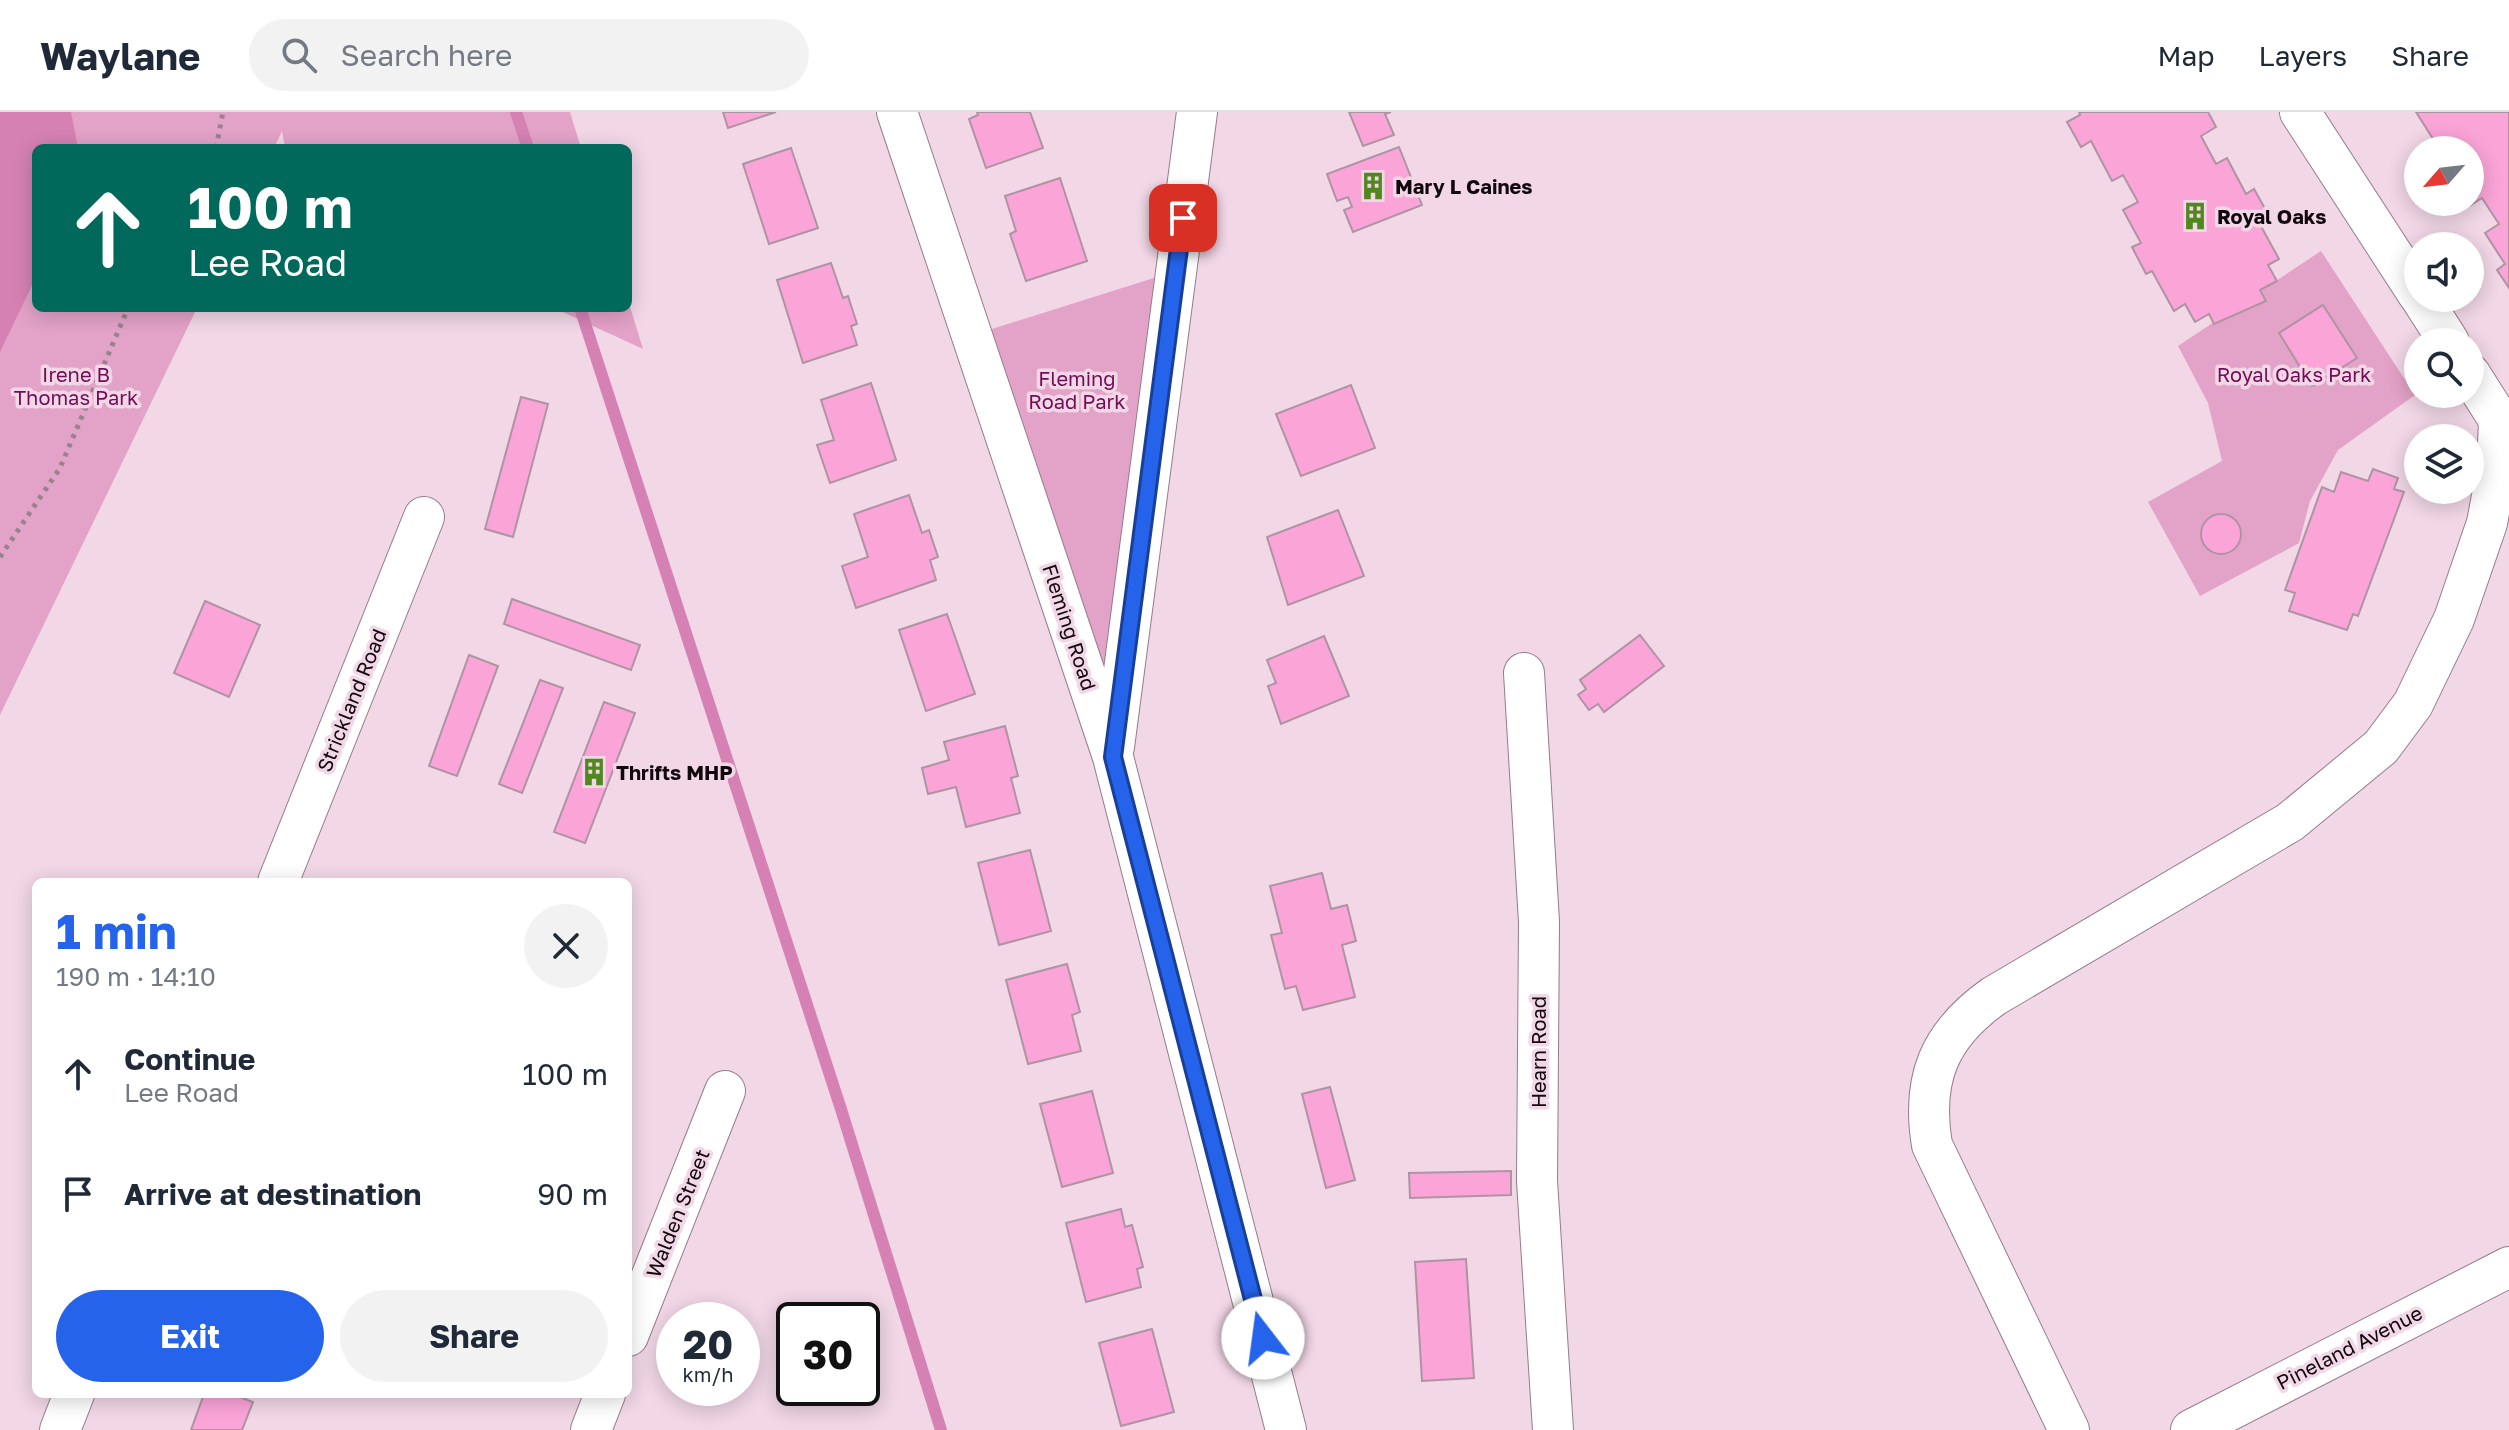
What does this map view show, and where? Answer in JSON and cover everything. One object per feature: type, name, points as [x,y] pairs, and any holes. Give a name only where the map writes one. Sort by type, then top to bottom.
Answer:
[{"type":"street","name":"Fleming Road","points":[[897,112],[1113,757],[1286,1430]]},
{"type":"street","points":[[1113,757],[1197,112]]},
{"type":"street","points":[[2300,112],[2404,273]]},
{"type":"street","points":[[2069,1430],[1932,1145],[1928,1096],[1942,1050],[1955,1028],[1994,996],[2290,822],[2381,747],[2413,704],[2454,619],[2487,523],[2504,418],[2484,392]]},
{"type":"street","name":"Strickland Road","points":[[280,878],[424,517]]},
{"type":"street","name":"Hearn Road","points":[[1524,673],[1539,922],[1537,1181],[1553,1430]]},
{"type":"street","name":"Walden Street","points":[[632,1326],[725,1091]]},
{"type":"street","name":"Pineland Avenue","points":[[2191,1430],[2509,1267]]},
{"type":"street","points":[[60,1430],[72,1398]]},
{"type":"street","points":[[591,1430],[603,1398]]},
{"type":"path","points":[[217,144],[223,112]]},
{"type":"path","points":[[0,557],[60,468],[126,312]]},
{"type":"green space","name":"Irene B Thomas Park","points":[[0,112],[570,112],[580,144],[284,144],[282,131],[276,144],[32,144],[32,312],[195,312],[0,715]]},
{"type":"green space","name":"Royal Oaks Park","points":[[2321,251],[2404,378],[2404,403],[2338,450],[2310,501],[2299,543],[2200,596],[2148,502],[2222,461],[2208,403],[2178,346]]},
{"type":"green space","name":"Fleming Road Park","points":[[1176,271],[1118,691],[1092,694],[973,335]]},
{"type":"green space","points":[[563,312],[632,312],[643,349]]},
{"type":"shaded area","points":[[0,112],[71,112],[77,144],[32,144],[32,285],[0,352]]},
{"type":"building","points":[[723,112],[776,112],[728,128]]},
{"type":"building","points":[[977,112],[1030,112],[1043,148],[986,168],[969,119],[978,115]]},
{"type":"building","points":[[1349,112],[1391,112],[1385,114],[1394,135],[1363,146]]},
{"type":"building","name":"Royal Oaks","points":[[2079,112],[2208,112],[2216,127],[2201,136],[2216,164],[2227,158],[2246,194],[2254,189],[2268,214],[2257,219],[2279,259],[2268,265],[2277,281],[2260,290],[2266,301],[2214,324],[2209,314],[2195,322],[2185,304],[2174,311],[2152,271],[2146,274],[2132,247],[2141,243],[2123,210],[2138,202],[2123,175],[2112,181],[2091,141],[2081,147],[2067,122],[2080,115]]},
{"type":"building","points":[[2416,112],[2509,112],[2509,288],[2497,270],[2505,264],[2485,233],[2499,224],[2484,201],[2484,136],[2431,136]]},
{"type":"building","name":"Mary L Caines","points":[[1399,147],[1422,205],[1353,232],[1344,210],[1352,207],[1348,197],[1337,201],[1327,174]]},
{"type":"building","points":[[791,148],[818,228],[769,244],[743,164]]},
{"type":"building","points":[[1060,178],[1087,261],[1026,281],[1010,234],[1016,231],[1005,196]]},
{"type":"building","points":[[831,263],[843,298],[848,296],[857,324],[851,326],[857,345],[803,363],[777,280]]},
{"type":"building","points":[[2323,305],[2357,358],[2312,386],[2279,333]]},
{"type":"building","points":[[871,383],[896,460],[830,483],[817,445],[834,440],[821,400]]},
{"type":"building","points":[[1351,385],[1375,448],[1301,476],[1276,414]]},
{"type":"building","points":[[521,397],[548,404],[513,537],[485,529]]},
{"type":"building","points":[[2373,469],[2398,478],[2394,489],[2404,492],[2358,616],[2353,614],[2347,630],[2289,611],[2295,593],[2285,590],[2322,487],[2334,492],[2341,472],[2368,481]]},
{"type":"building","points":[[909,495],[922,533],[929,530],[938,557],[930,560],[936,580],[856,608],[842,566],[868,557],[854,514]]},
{"type":"building","points":[[1338,510],[1364,576],[1288,605],[1267,537]]},
{"type":"building","points":[[2221,514],[2235,520],[2241,534],[2235,548],[2221,554],[2207,548],[2201,534],[2207,520]]},
{"type":"building","points":[[512,599],[640,645],[631,670],[504,624]]},
{"type":"building","points":[[205,601],[260,625],[229,697],[174,673]]},
{"type":"building","points":[[947,614],[975,694],[926,711],[899,630]]},
{"type":"building","points":[[1640,635],[1664,666],[1604,712],[1598,704],[1589,710],[1578,695],[1586,689],[1580,680]]},
{"type":"building","points":[[1324,636],[1349,696],[1281,724],[1268,686],[1276,683],[1267,660]]},
{"type":"building","points":[[469,655],[498,666],[457,776],[429,766]]},
{"type":"building","points":[[540,680],[563,688],[522,793],[499,784]]},
{"type":"building","name":"Thrifts MHP","points":[[604,702],[635,713],[585,843],[554,832]]},
{"type":"building","points":[[1005,726],[1018,776],[1011,778],[1020,813],[966,827],[956,787],[928,794],[922,768],[949,760],[944,742]]},
{"type":"building","points":[[1030,850],[1051,931],[999,945],[978,863]]},
{"type":"building","points":[[1322,873],[1331,909],[1347,905],[1356,941],[1342,945],[1355,997],[1303,1010],[1296,986],[1285,989],[1271,935],[1282,933],[1270,886]]},
{"type":"building","points":[[1067,964],[1080,1012],[1072,1015],[1081,1051],[1028,1064],[1006,980]]},
{"type":"building","points":[[1330,1087],[1355,1180],[1326,1188],[1302,1094]]},
{"type":"building","points":[[1092,1091],[1113,1173],[1062,1187],[1040,1104]]},
{"type":"building","points":[[1511,1171],[1511,1195],[1410,1198],[1409,1173]]},
{"type":"building","points":[[1121,1209],[1125,1227],[1132,1225],[1143,1267],[1137,1269],[1141,1287],[1086,1302],[1066,1223]]},
{"type":"building","points":[[1466,1259],[1474,1378],[1422,1381],[1415,1262]]},
{"type":"building","points":[[1152,1329],[1174,1412],[1121,1426],[1099,1343]]},
{"type":"building","points":[[203,1398],[242,1398],[253,1402],[242,1430],[191,1430]]},
{"type":"waterway","points":[[516,112],[527,144]]},
{"type":"waterway","points":[[581,312],[840,1106],[941,1430]]},
{"type":"place","name":"Mary L Caines","points":[[1373,186]]},
{"type":"place","name":"Royal Oaks","points":[[2195,216]]},
{"type":"place","name":"Thrifts MHP","points":[[594,772]]},
{"type":"route","points":[[1183,218],[1113,757],[1263,1338]]}]
